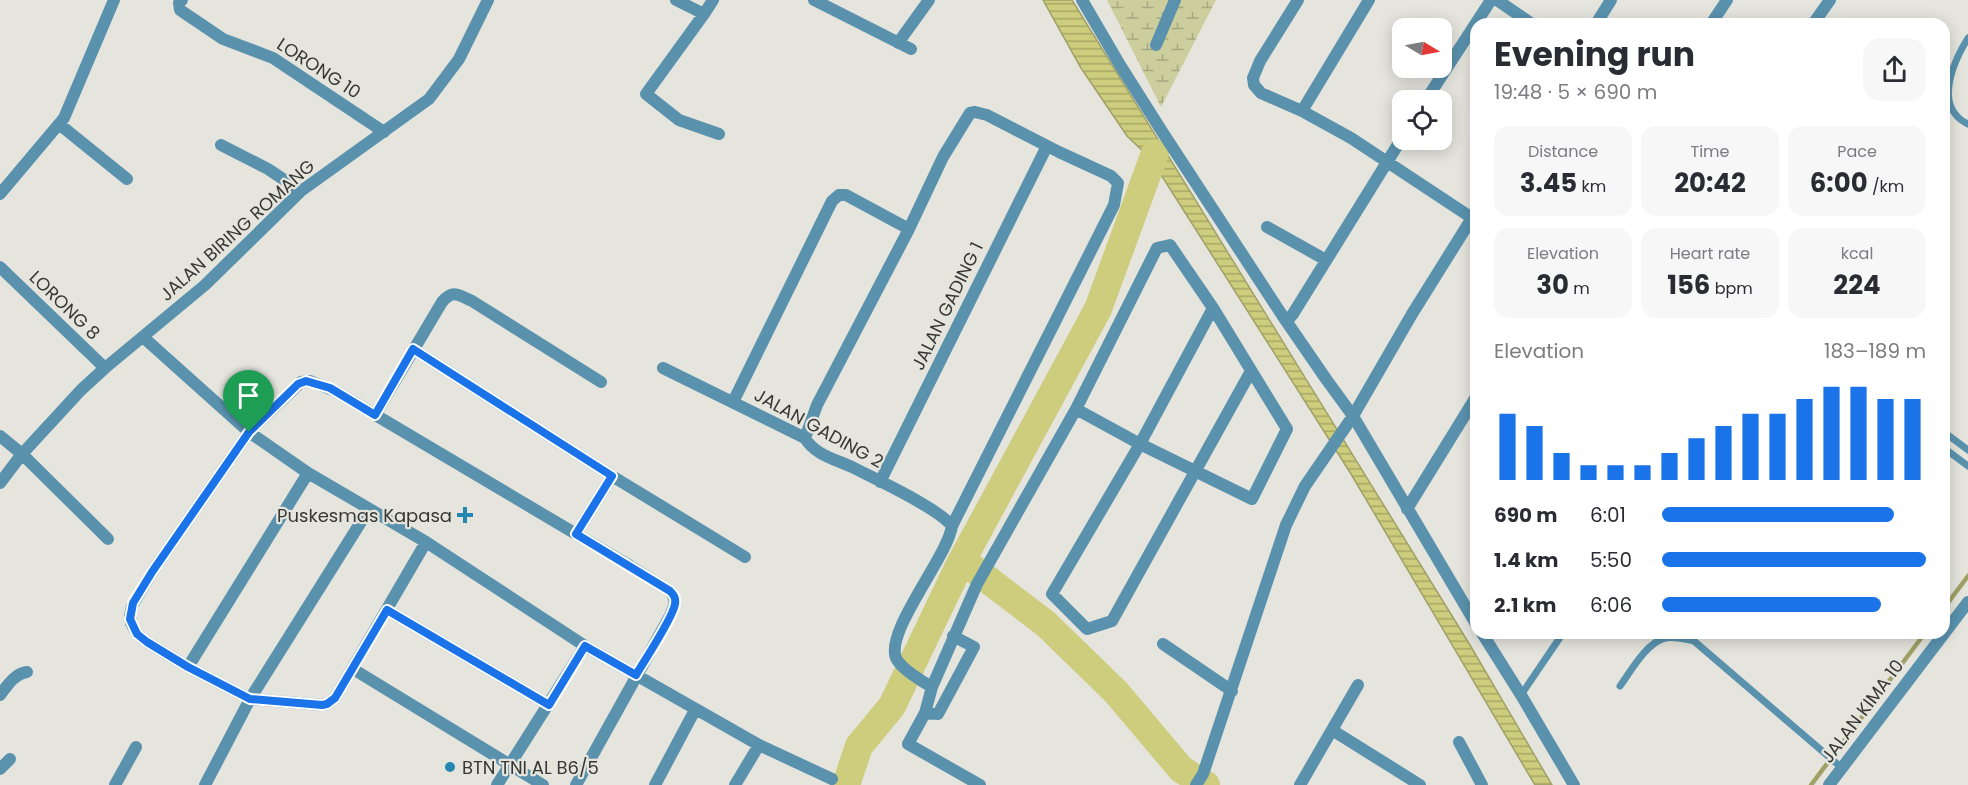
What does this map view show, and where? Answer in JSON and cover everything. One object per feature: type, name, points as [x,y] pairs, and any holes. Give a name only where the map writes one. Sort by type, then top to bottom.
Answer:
[{"type":"street","name":"LORONG 10","points":[[182,0],[179,3],[180,10],[218,36],[273,58],[384,132]]},
{"type":"street","points":[[676,0],[704,14]]},
{"type":"street","points":[[713,0],[646,94],[679,120],[719,134]]},
{"type":"street","points":[[814,0],[911,49]]},
{"type":"street","points":[[898,43],[929,0]]},
{"type":"street","points":[[1082,0],[1163,133],[1287,321],[1353,416],[1470,614]]},
{"type":"street","points":[[1156,45],[1175,0]]},
{"type":"street","points":[[1298,0],[1260,61],[1253,78],[1254,85],[1261,93],[1302,111],[1470,213]]},
{"type":"street","points":[[1302,111],[1369,0]]},
{"type":"street","points":[[1479,18],[1491,0]]},
{"type":"street","points":[[1497,0],[1523,18]]},
{"type":"street","points":[[1600,18],[1611,0]]},
{"type":"street","points":[[1715,18],[1727,0]]},
{"type":"street","points":[[1817,18],[1830,0]]},
{"type":"street","points":[[0,194],[64,118],[111,1]]},
{"type":"street","name":"JALAN BIRING ROMANG","points":[[0,483],[60,411],[105,368],[226,266],[301,191],[424,103],[459,59],[483,2]]},
{"type":"street","points":[[1432,90],[1470,32]]},
{"type":"street","points":[[805,438],[817,405],[944,157],[970,113],[987,115],[1112,176],[1118,183],[1114,205],[952,526],[945,548],[924,581],[897,637],[894,650],[896,660],[932,687]]},
{"type":"street","points":[[59,124],[128,179]]},
{"type":"street","points":[[221,146],[268,169],[301,191]]},
{"type":"street","name":"JALAN GADING 1","points":[[880,482],[1047,146]]},
{"type":"street","points":[[1287,321],[1394,150]]},
{"type":"street","points":[[733,402],[832,201],[838,195],[846,195],[909,229]]},
{"type":"street","points":[[1200,780],[1232,691],[1286,525],[1305,486],[1353,416],[1412,314],[1470,221]]},
{"type":"street","points":[[1267,227],[1326,260]]},
{"type":"street","points":[[980,785],[908,744],[925,713],[932,687],[952,636],[977,584],[1076,409],[1157,248],[1170,245],[1213,308],[1287,429],[1251,499],[1140,444],[1076,409]]},
{"type":"street","name":"LORONG 8","points":[[0,267],[105,368]]},
{"type":"street","points":[[375,415],[413,349],[448,295],[457,294],[472,301],[601,382]]},
{"type":"street","points":[[1213,308],[1140,444],[1052,594],[1087,629],[1112,621],[1251,371]]},
{"type":"street","points":[[143,337],[249,432],[308,473],[426,542],[585,646],[759,745],[832,779]]},
{"type":"street","points":[[413,349],[612,476],[745,557]]},
{"type":"street","name":"JALAN GADING 2","points":[[663,368],[805,438],[811,448],[932,509],[946,518],[952,526]]},
{"type":"street","points":[[426,542],[353,669],[336,696],[324,705],[250,699],[188,667],[137,634],[130,619],[132,606],[152,572],[249,432],[298,384],[306,381],[330,388],[630,566],[670,591],[675,597],[670,616],[576,785]]},
{"type":"street","points":[[1407,509],[1470,407]]},
{"type":"street","points":[[0,436],[22,454],[108,539]]},
{"type":"street","points":[[188,667],[308,473]]},
{"type":"street","points":[[576,534],[612,476]]},
{"type":"street","points":[[205,785],[250,699],[369,509]]},
{"type":"street","name":"JALAN KIMA 10","points":[[1950,625],[1968,602]]},
{"type":"street","points":[[387,610],[549,705]]},
{"type":"street","points":[[925,713],[938,714],[974,647],[952,636]]},
{"type":"street","points":[[1486,639],[1574,785]]},
{"type":"street","name":"JALAN KIMA 10","points":[[1829,785],[1838,765],[1938,639]]},
{"type":"street","points":[[1162,644],[1232,691]]},
{"type":"street","points":[[497,785],[585,646]]},
{"type":"street","points":[[353,669],[543,785]]},
{"type":"street","points":[[0,695],[12,680],[21,673],[27,672]]},
{"type":"street","points":[[1300,785],[1358,685]]},
{"type":"street","points":[[655,785],[695,710]]},
{"type":"street","points":[[1332,730],[1420,785]]},
{"type":"street","points":[[1459,742],[1482,785]]},
{"type":"street","points":[[735,785],[759,745]]},
{"type":"street","points":[[115,785],[136,747]]},
{"type":"street","points":[[0,769],[10,759]]},
{"type":"lane","points":[[1950,76],[1968,38]]},
{"type":"lane","points":[[1950,101],[1955,114],[1968,124]]},
{"type":"lane","points":[[1950,436],[1968,450]]},
{"type":"lane","points":[[1950,452],[1968,466]]},
{"type":"lane","points":[[1521,695],[1559,639]]},
{"type":"lane","points":[[1620,686],[1649,648],[1662,639]]},
{"type":"lane","points":[[1683,639],[1694,641],[1705,649],[1838,765]]},
{"type":"green space","points":[[1107,0],[1216,0],[1161,107]]},
{"type":"shaded area","points":[[1043,0],[1072,0],[1470,645],[1552,785],[1535,785],[1351,474],[1151,159],[1127,136],[1081,68]]},
{"type":"waterway","points":[[846,785],[859,746],[892,706],[959,566],[1098,309],[1155,153]]},
{"type":"waterway","points":[[962,560],[1046,624],[1116,692],[1181,769],[1206,785]]},
{"type":"waterway","points":[[1950,600],[1968,576]]},
{"type":"waterway","points":[[1811,785],[1920,639]]},
{"type":"place","name":"Puskesmas Kapasa","points":[[465,515]]},
{"type":"place","name":"BTN TNI AL B6/5","points":[[450,767]]},
{"type":"route","points":[[413,349],[612,476],[576,534],[670,591],[675,597],[675,604],[670,616],[636,675],[585,646],[549,705],[387,610],[336,696],[327,704],[298,704],[250,699],[188,667],[147,642],[137,634],[130,619],[133,603],[152,572],[249,432],[298,384],[306,381],[330,388],[375,415],[413,349]]}]
